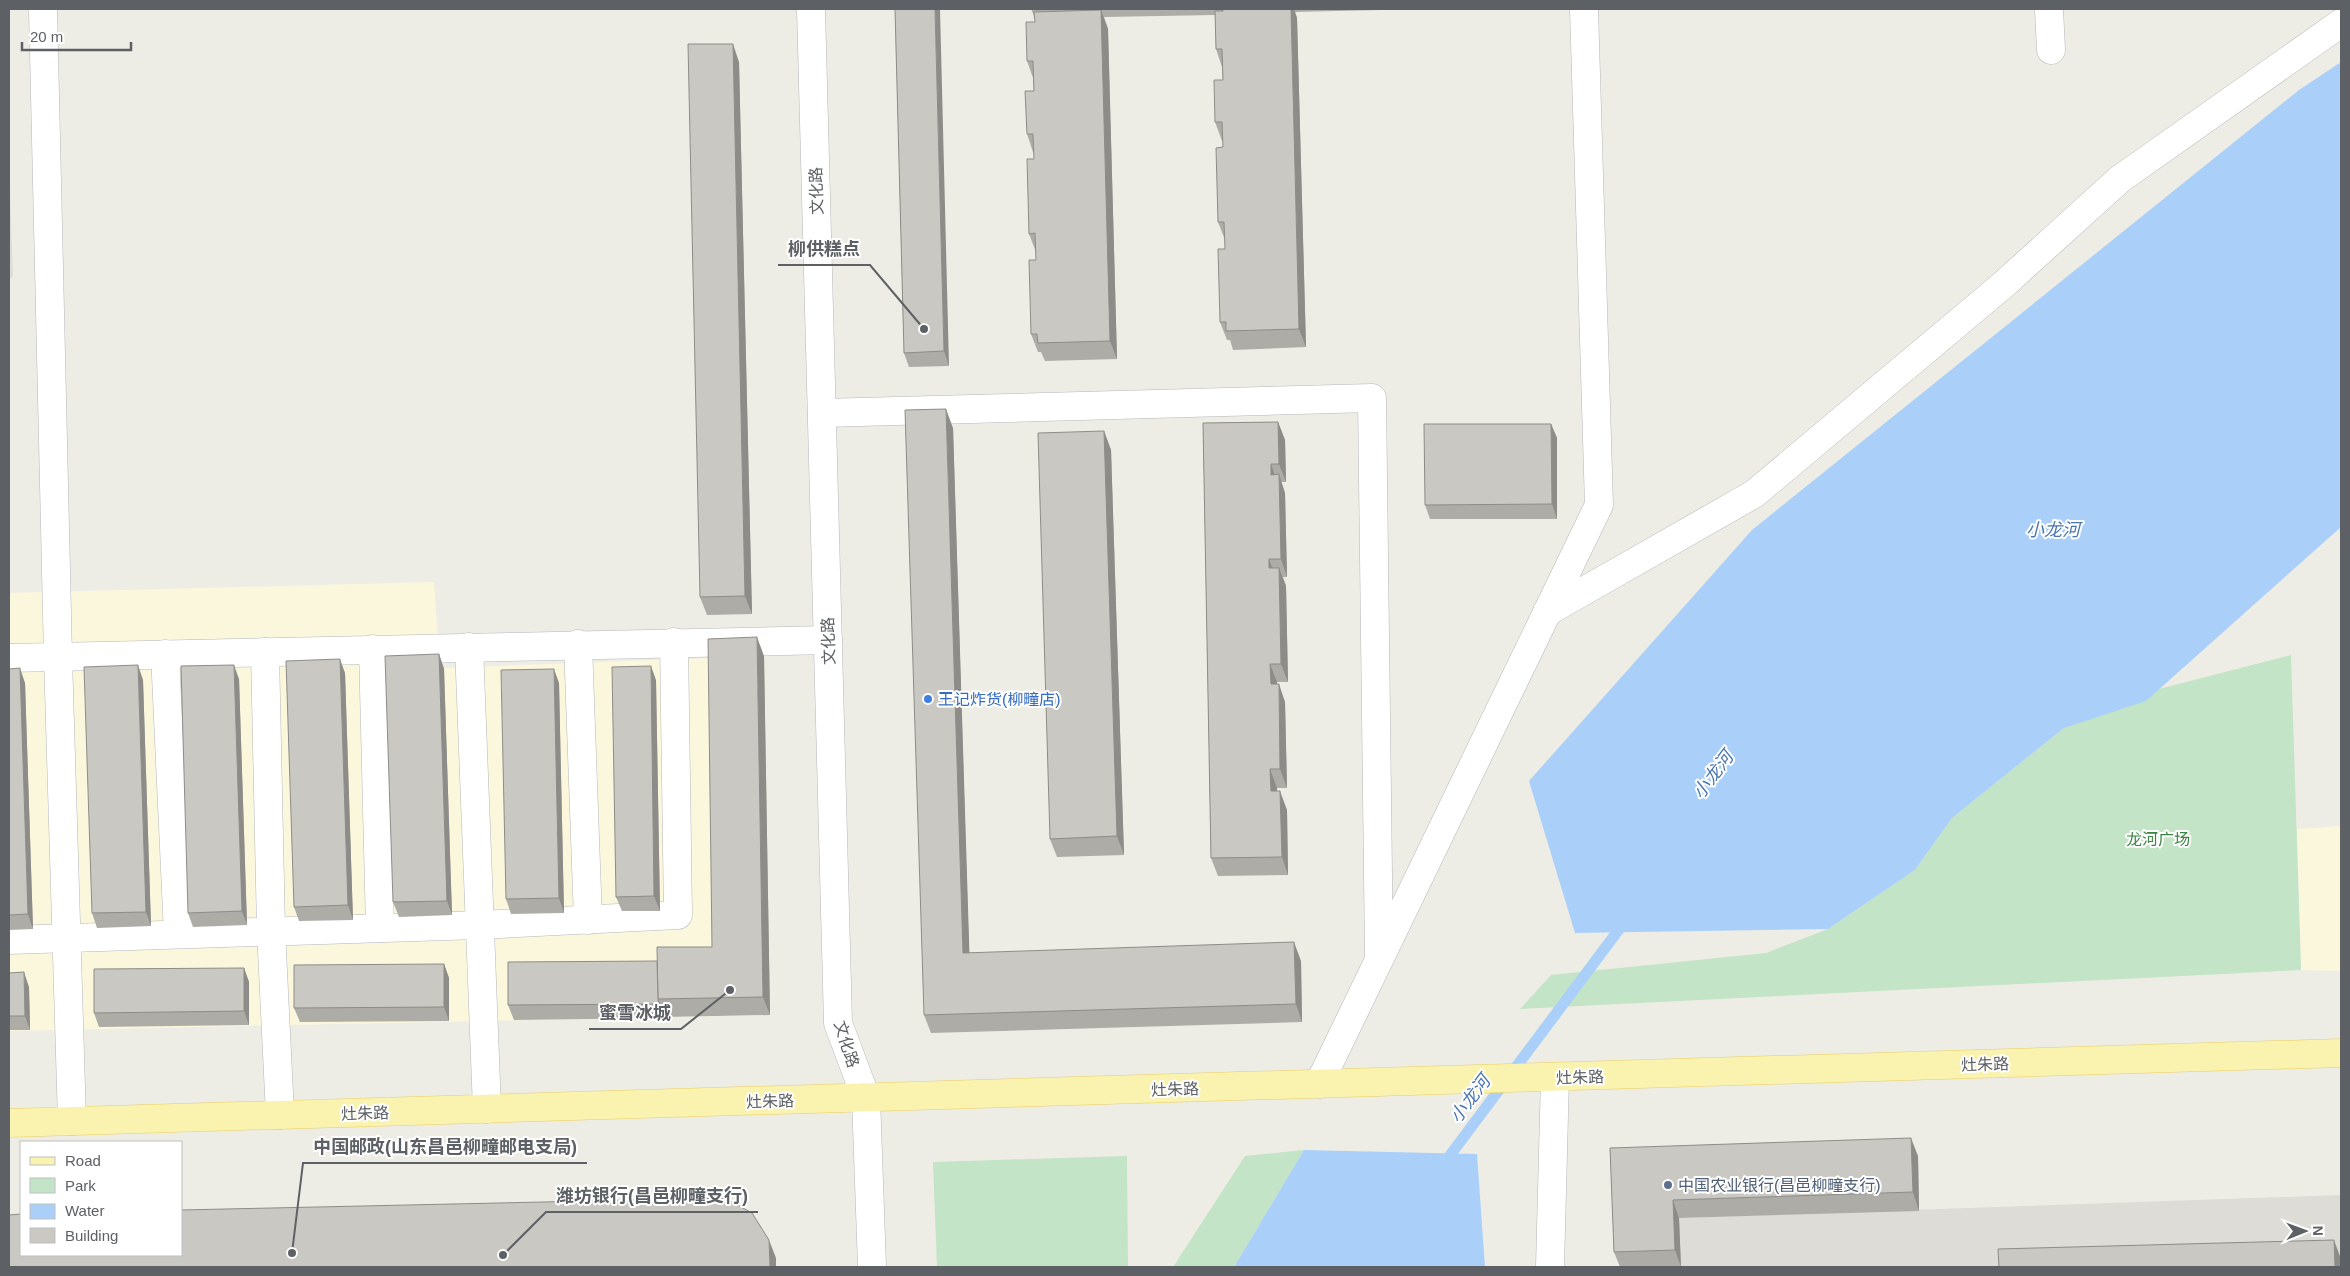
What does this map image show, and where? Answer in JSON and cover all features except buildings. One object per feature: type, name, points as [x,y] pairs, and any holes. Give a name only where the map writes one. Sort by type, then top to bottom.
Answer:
[{"type":"main road","name":"灶朱路","points":[[9,1123],[2341,1053]]},
{"type":"street","points":[[44,9],[58,657],[72,1121]]},
{"type":"street","name":"文化路","points":[[811,9],[838,1023],[866,1098],[872,1267]]},
{"type":"street","points":[[1319,1084],[1599,505],[1584,9]]},
{"type":"street","points":[[2049,9],[2051,50]]},
{"type":"street","points":[[1547,612],[1754,494],[2003,285],[2120,179],[2341,23]]},
{"type":"street","points":[[822,413],[1372,398],[1379,960]]},
{"type":"street","points":[[9,658],[828,640]]},
{"type":"street","points":[[9,940],[271,930],[479,925],[678,915],[674,642]]},
{"type":"street","points":[[578,644],[588,920]]},
{"type":"street","points":[[469,647],[487,1109]]},
{"type":"street","points":[[373,649],[380,928]]},
{"type":"street","points":[[265,652],[271,930],[280,1115]]},
{"type":"street","points":[[165,654],[178,934]]},
{"type":"street","points":[[1550,1267],[1555,1077]]},
{"type":"shaded area","points":[[9,161],[13,277],[9,279]]},
{"type":"shaded area","points":[[434,582],[440,668],[764,656],[770,1015],[9,1031],[9,593]]},
{"type":"shaded area","points":[[2341,826],[2341,971],[2301,970],[2297,829]]},
{"type":"shaded area","points":[[2341,1195],[2341,1267],[1681,1267],[1679,1218]]},
{"type":"green space","name":"龙河广场","points":[[2291,655],[2301,970],[1520,1009],[1551,975],[1766,953],[1828,929],[1915,870],[1952,818],[2064,728],[2159,689]]},
{"type":"green space","points":[[1304,1150],[1234,1267],[1173,1267],[1245,1156]]},
{"type":"green space","points":[[1127,1156],[1128,1266],[1136,1267],[937,1267],[933,1162]]},
{"type":"water","name":"小龙河","points":[[2341,62],[2341,527],[2146,701],[2064,728],[1952,818],[1915,870],[1828,929],[1575,933],[1529,781],[1752,530],[2299,90]]},
{"type":"water","name":"小龙河","points":[[1304,1150],[1477,1154],[1485,1267],[1234,1267]]},
{"type":"waterway","name":"小龙河","points":[[1442,1166],[1626,920]]},
{"type":"place","name":"柳供糕点","points":[[924,329]]},
{"type":"place","name":"王记炸货(柳疃店)","points":[[928,699]]},
{"type":"place","name":"蜜雪冰城","points":[[730,990]]},
{"type":"place","name":"中国农业银行(昌邑柳疃支行)","points":[[1668,1185]]},
{"type":"place","name":"中国邮政(山东昌邑柳疃邮电支局)","points":[[292,1253]]},
{"type":"place","name":"潍坊银行(昌邑柳疃支行)","points":[[503,1255]]}]
